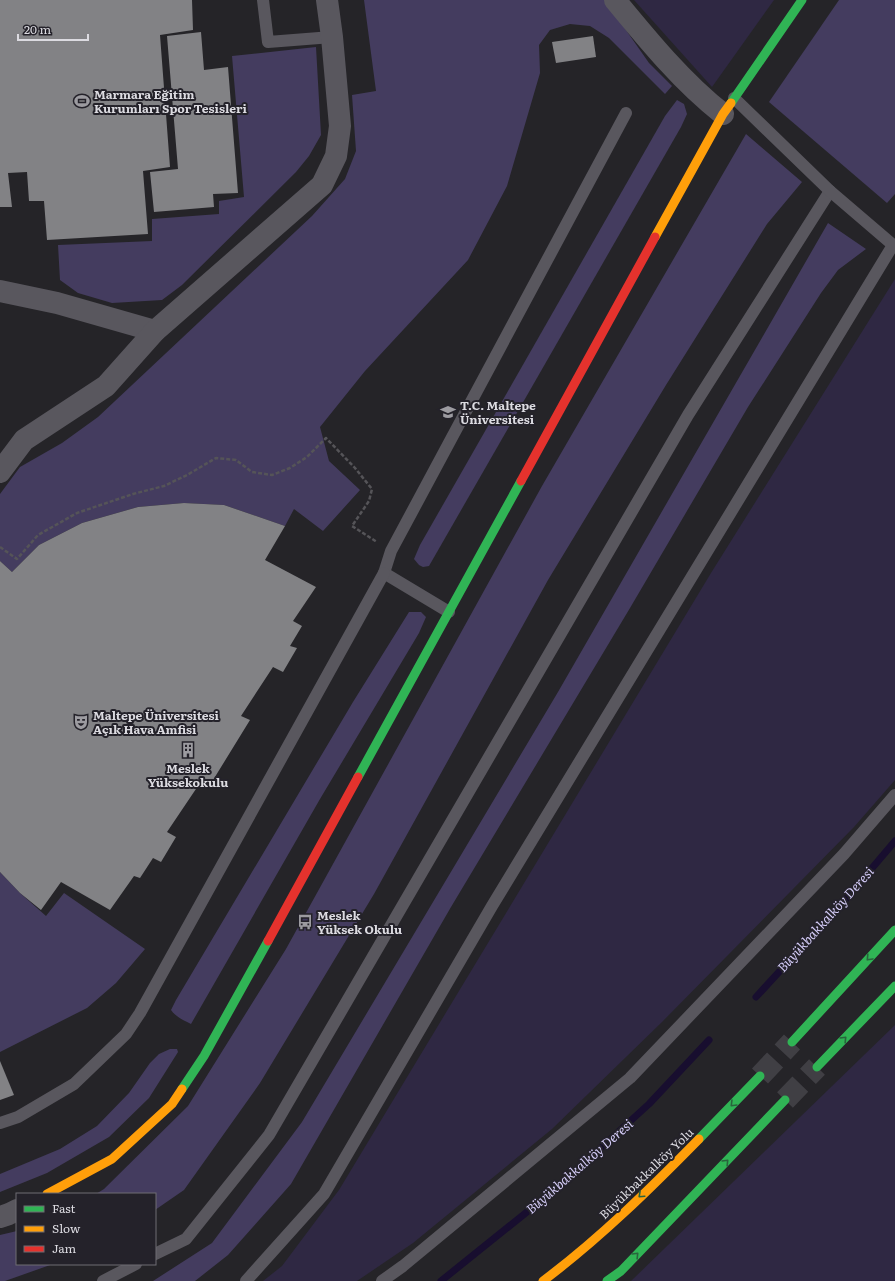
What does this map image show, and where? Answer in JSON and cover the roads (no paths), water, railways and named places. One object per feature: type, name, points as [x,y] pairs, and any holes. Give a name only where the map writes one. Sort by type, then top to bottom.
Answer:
[{"type":"main road","points":[[49,1193],[112,1159],[172,1104],[204,1056],[728,106],[802,0]]},
{"type":"main road","points":[[792,1042],[895,930]]},
{"type":"main road","points":[[817,1067],[895,986]]},
{"type":"main road","name":"Büyükbakkalköy Yolu","points":[[543,1281],[571,1260],[659,1179],[760,1076]]},
{"type":"main road","points":[[607,1281],[620,1271],[785,1100]]},
{"type":"street","points":[[0,472],[24,440],[106,386],[155,331],[322,185],[336,156],[340,126],[328,0]]},
{"type":"street","points":[[615,0],[644,36],[708,103],[728,106]]},
{"type":"street","points":[[0,292],[56,303],[155,331]]},
{"type":"street","points":[[0,1217],[16,1210]]},
{"type":"lane","points":[[263,0],[268,42],[332,37]]},
{"type":"lane","points":[[246,1281],[324,1194],[492,906],[894,246],[728,106]]},
{"type":"lane","points":[[0,1123],[18,1117],[74,1084],[126,1034],[140,1013],[384,574],[391,551],[626,113]]},
{"type":"lane","points":[[156,1254],[186,1239],[269,1135],[688,415],[830,191]]},
{"type":"lane","points":[[384,574],[449,612]]},
{"type":"lane","points":[[382,1281],[403,1266],[630,1078],[844,854],[895,794]]},
{"type":"lane","points":[[102,1281],[134,1265]]},
{"type":"waterway","name":"Büyükbakkalköy Deresi","points":[[756,997],[845,900],[895,841]]},
{"type":"waterway","name":"Büyükbakkalköy Deresi","points":[[441,1281],[558,1187],[649,1104],[709,1040]]},
{"type":"tunnel","points":[[760,1076],[792,1042]]},
{"type":"tunnel","points":[[785,1100],[817,1067]]},
{"type":"place","name":"Marmara Eğitim Kurumları Spor Tesisleri","points":[[82,101]]},
{"type":"place","name":"T.C. Maltepe Üniversitesi","points":[[448,412]]},
{"type":"place","name":"Maltepe Üniversitesi Açık Hava Amfisi","points":[[81,722]]},
{"type":"place","name":"Meslek Yüksekokulu","points":[[188,750]]},
{"type":"place","name":"Meslek Yüksek Okulu","points":[[305,922]]}]
